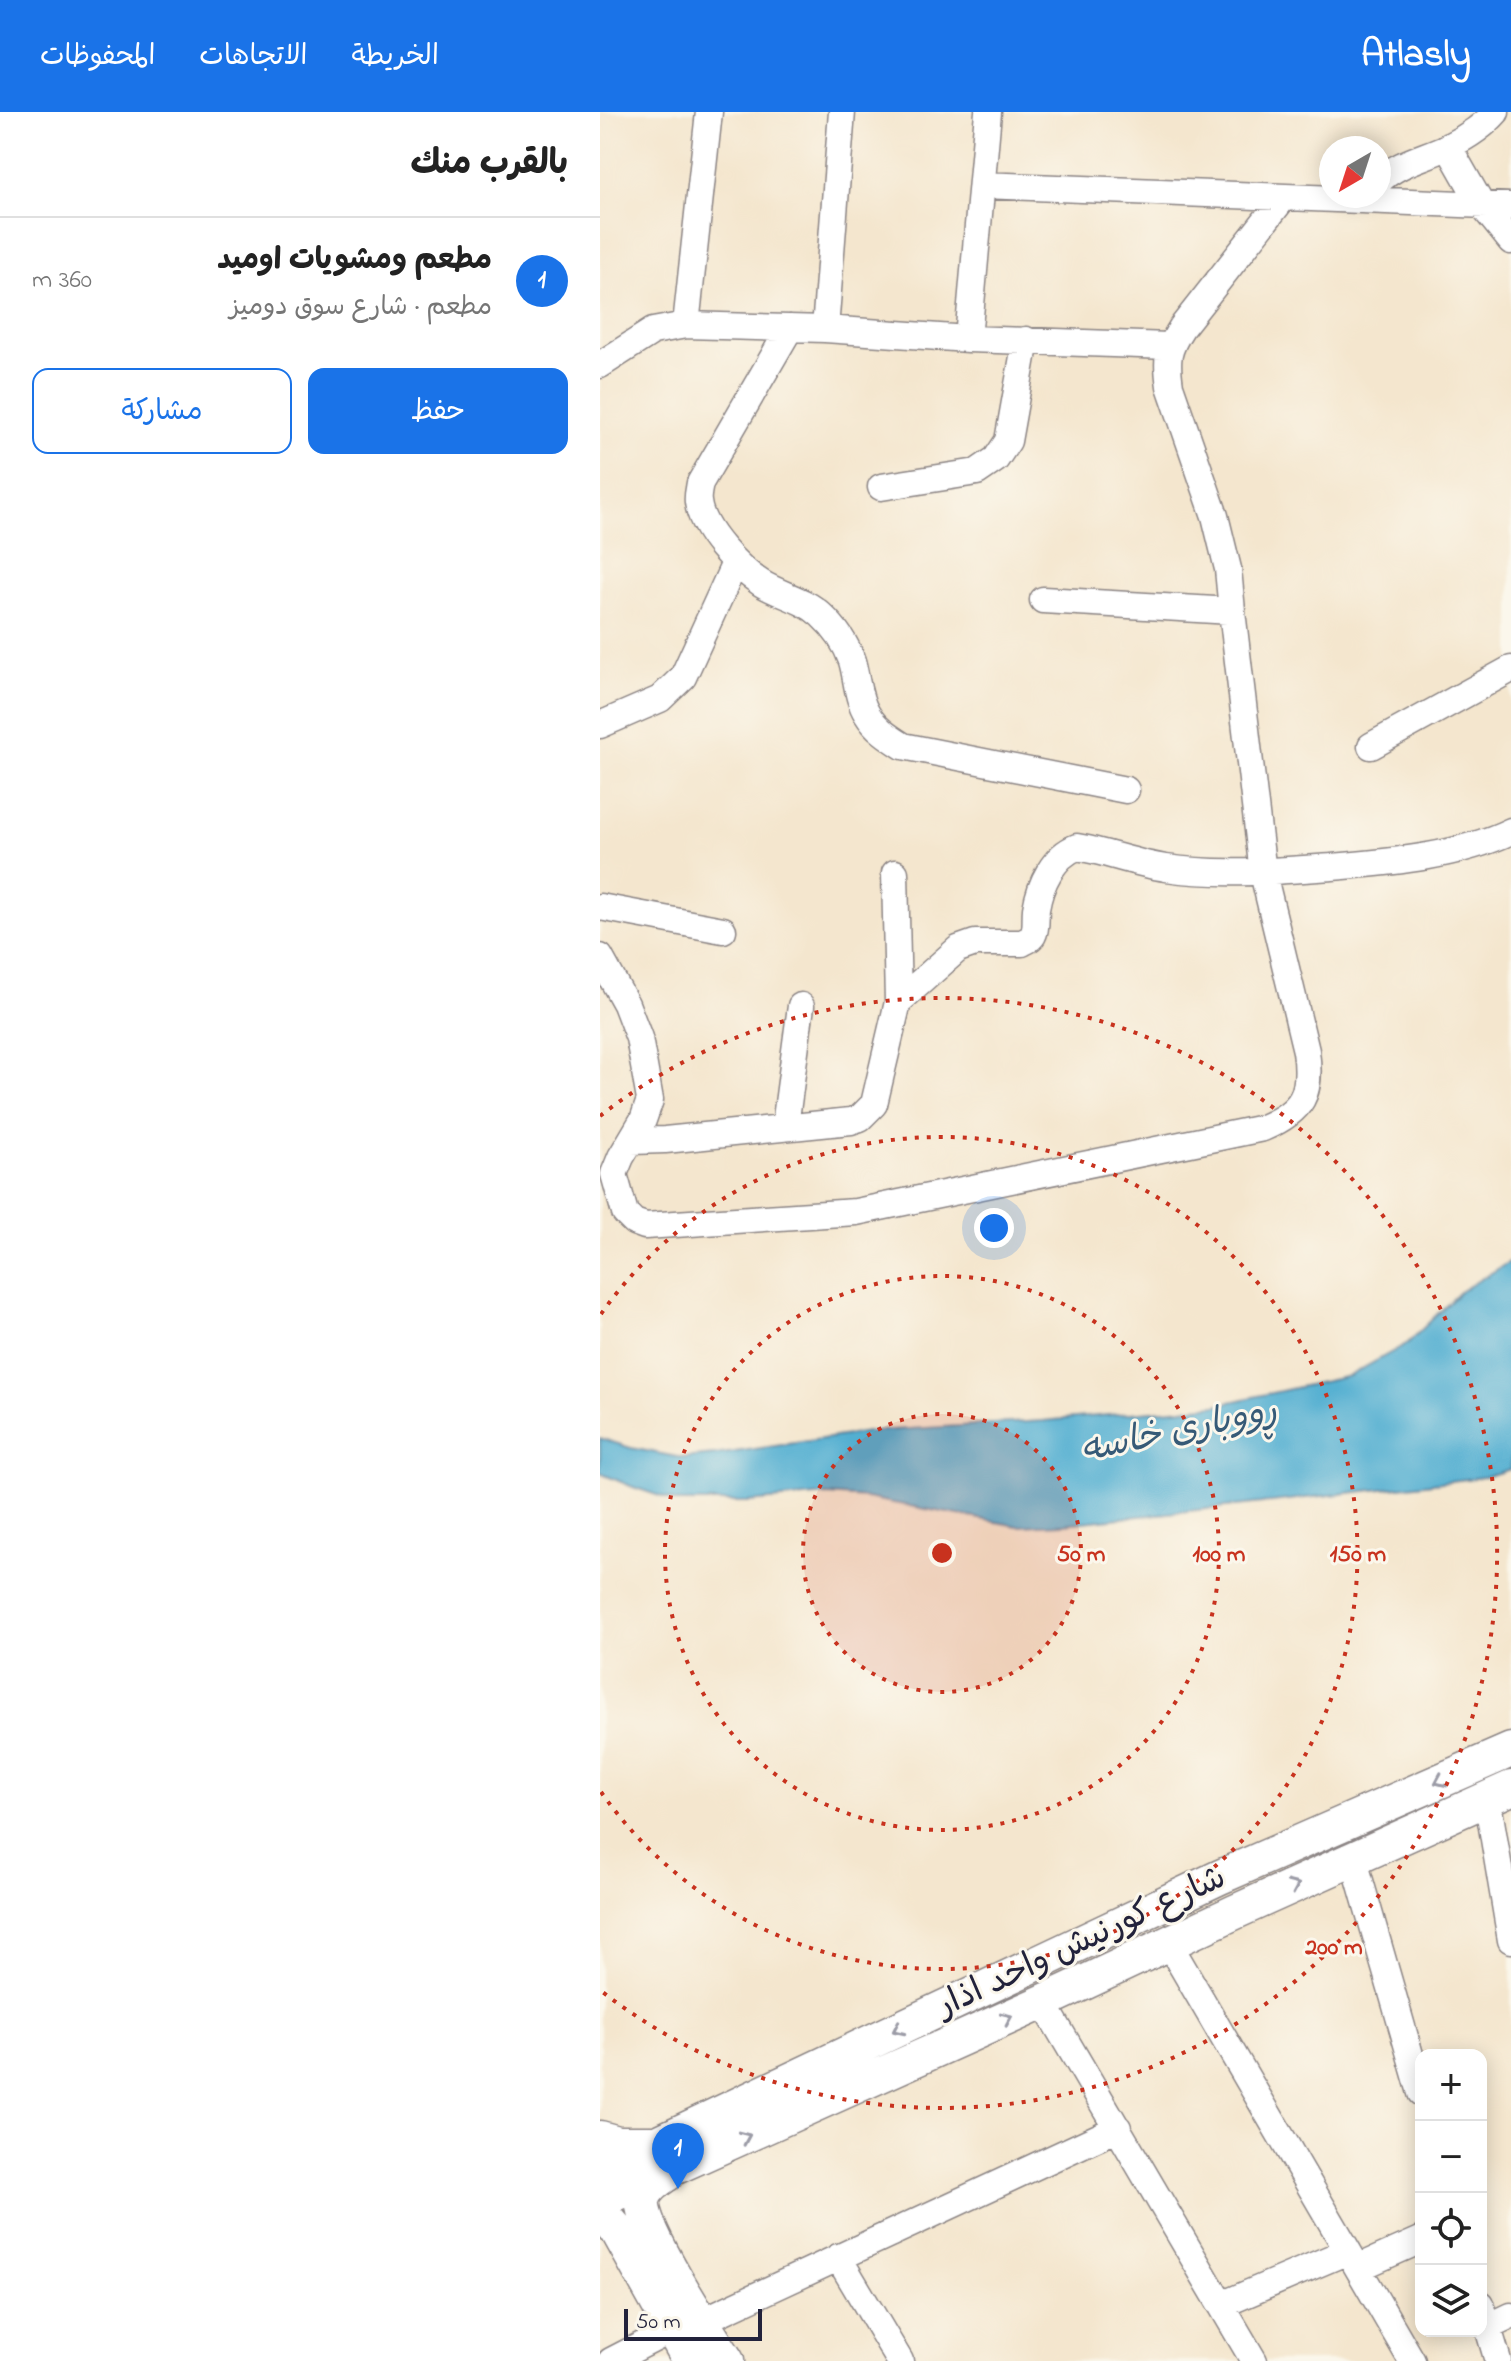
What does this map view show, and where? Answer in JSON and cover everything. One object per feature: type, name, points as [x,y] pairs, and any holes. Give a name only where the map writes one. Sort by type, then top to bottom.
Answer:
[{"type":"main road","name":"شارع كورنيش واحد اذار","points":[[665,2156],[1220,1877],[1511,1750]]},
{"type":"main road","name":"شارع كورنيش واحد اذار","points":[[665,2156],[1043,2002],[1235,1912],[1495,1799]]},
{"type":"main road","points":[[1220,1877],[1235,1912]]},
{"type":"main road","points":[[600,2138],[665,2156]]},
{"type":"main road","points":[[600,2170],[665,2156]]},
{"type":"main road","points":[[600,2201],[665,2156]]},
{"type":"main road","points":[[642,2245],[643,2198],[665,2156]]},
{"type":"main road","points":[[600,2214],[642,2245],[687,2326],[727,2361]]},
{"type":"main road","points":[[687,2326],[690,2361]]},
{"type":"street","points":[[686,325],[709,112]]},
{"type":"street","points":[[825,329],[842,112]]},
{"type":"street","points":[[968,339],[988,112]]},
{"type":"street","points":[[1391,172],[1475,131],[1496,112]]},
{"type":"street","points":[[1448,146],[1481,204],[1511,241]]},
{"type":"street","points":[[982,185],[1319,197]]},
{"type":"street","points":[[600,957],[626,1004],[639,1038],[650,1100],[643,1120],[614,1174],[625,1213],[634,1222],[645,1226],[856,1212],[1247,1131],[1286,1118],[1303,1100],[1309,1075],[1306,1051],[1263,873],[1228,569],[1215,516],[1170,386],[1167,365],[1169,346],[1182,327],[1284,197]]},
{"type":"street","points":[[1391,199],[1511,206]]},
{"type":"street","points":[[600,365],[653,331],[686,325],[1169,346]]},
{"type":"street","points":[[790,328],[700,483],[698,500],[702,516],[735,563],[763,584],[796,598],[820,613],[839,634],[851,659],[865,712],[881,732],[903,746],[1126,790]]},
{"type":"street","points":[[881,487],[977,472],[996,459],[1008,441],[1026,340]]},
{"type":"street","points":[[600,725],[660,699],[683,677],[735,563]]},
{"type":"street","points":[[1043,600],[1232,611]]},
{"type":"street","points":[[1371,746],[1511,669]]},
{"type":"street","points":[[898,1002],[958,949],[975,943],[1022,943],[1028,940],[1034,929],[1043,885],[1066,851],[1077,847],[1164,868],[1263,873],[1370,864],[1441,853],[1496,839],[1511,831]]},
{"type":"street","points":[[631,1141],[851,1121],[868,1112],[877,1095],[898,1002],[895,873]]},
{"type":"street","points":[[600,907],[723,930]]},
{"type":"street","points":[[785,1126],[801,1006]]},
{"type":"street","points":[[1495,1799],[1511,1851]]},
{"type":"street","points":[[1495,1799],[1511,1940]]},
{"type":"street","points":[[1354,1860],[1415,2072]]},
{"type":"street","points":[[1169,1944],[1412,2361]]},
{"type":"street","points":[[1043,2002],[1254,2361]]},
{"type":"street","points":[[611,2361],[1118,2128]]},
{"type":"street","points":[[1221,2305],[1415,2242]]},
{"type":"street","points":[[838,2257],[900,2361]]},
{"type":"street","points":[[1493,2316],[1498,2361]]},
{"type":"water","name":"ڕووباری خاسە","points":[[1511,1261],[1511,1469],[1484,1477],[1245,1505],[1018,1526],[866,1498],[827,1495],[748,1502],[677,1502],[600,1473],[600,1438],[682,1458],[875,1431],[1043,1421],[1217,1405],[1349,1376],[1408,1343],[1461,1291]]},
{"type":"place","name":"مطعم ومشويات اوميد","points":[[678,2189]]}]
